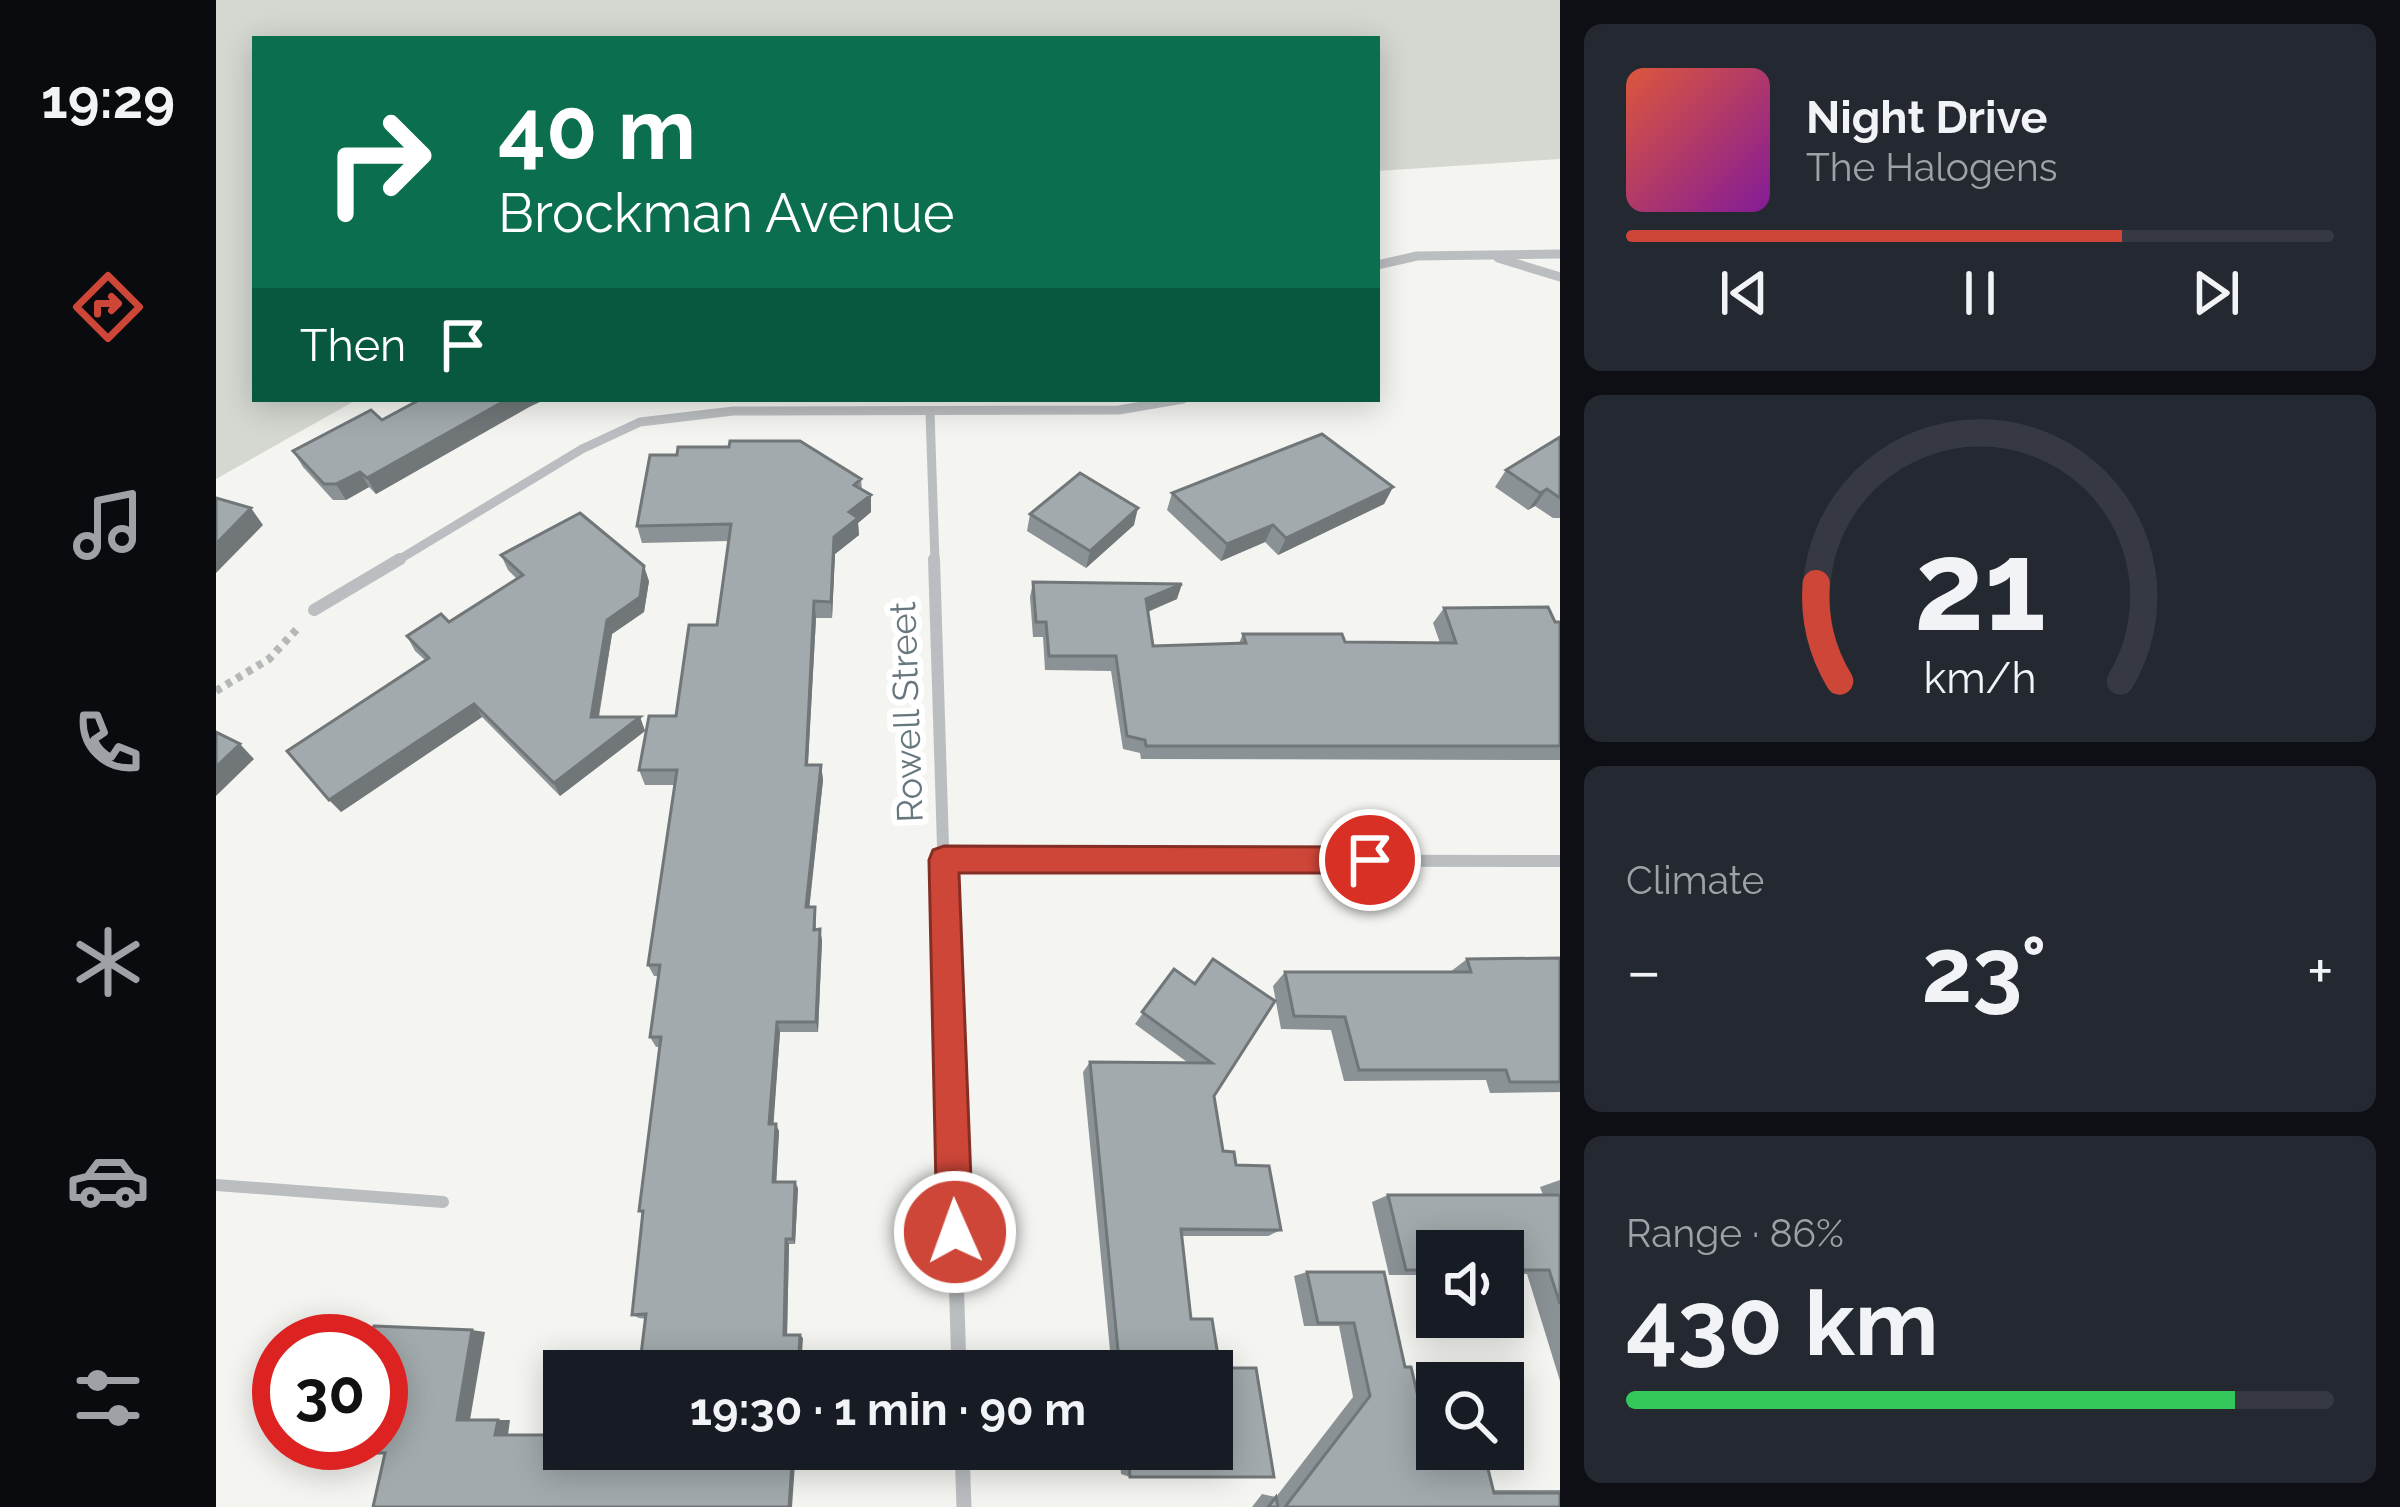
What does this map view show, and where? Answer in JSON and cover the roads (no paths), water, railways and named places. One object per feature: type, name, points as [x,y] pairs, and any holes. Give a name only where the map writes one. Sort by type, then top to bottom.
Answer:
[{"type":"street","points":[[1486,254],[1560,277]]},
{"type":"street","points":[[1380,265],[1417,256],[1560,254]]},
{"type":"street","points":[[314,610],[582,449],[640,422],[733,411],[1119,410],[1166,402]]},
{"type":"street","name":"Rowell Street","points":[[930,412],[958,1350]]},
{"type":"street","points":[[944,860],[1560,861]]},
{"type":"street","points":[[963,1470],[964,1507]]},
{"type":"lane","points":[[216,1184],[443,1202]]}]
